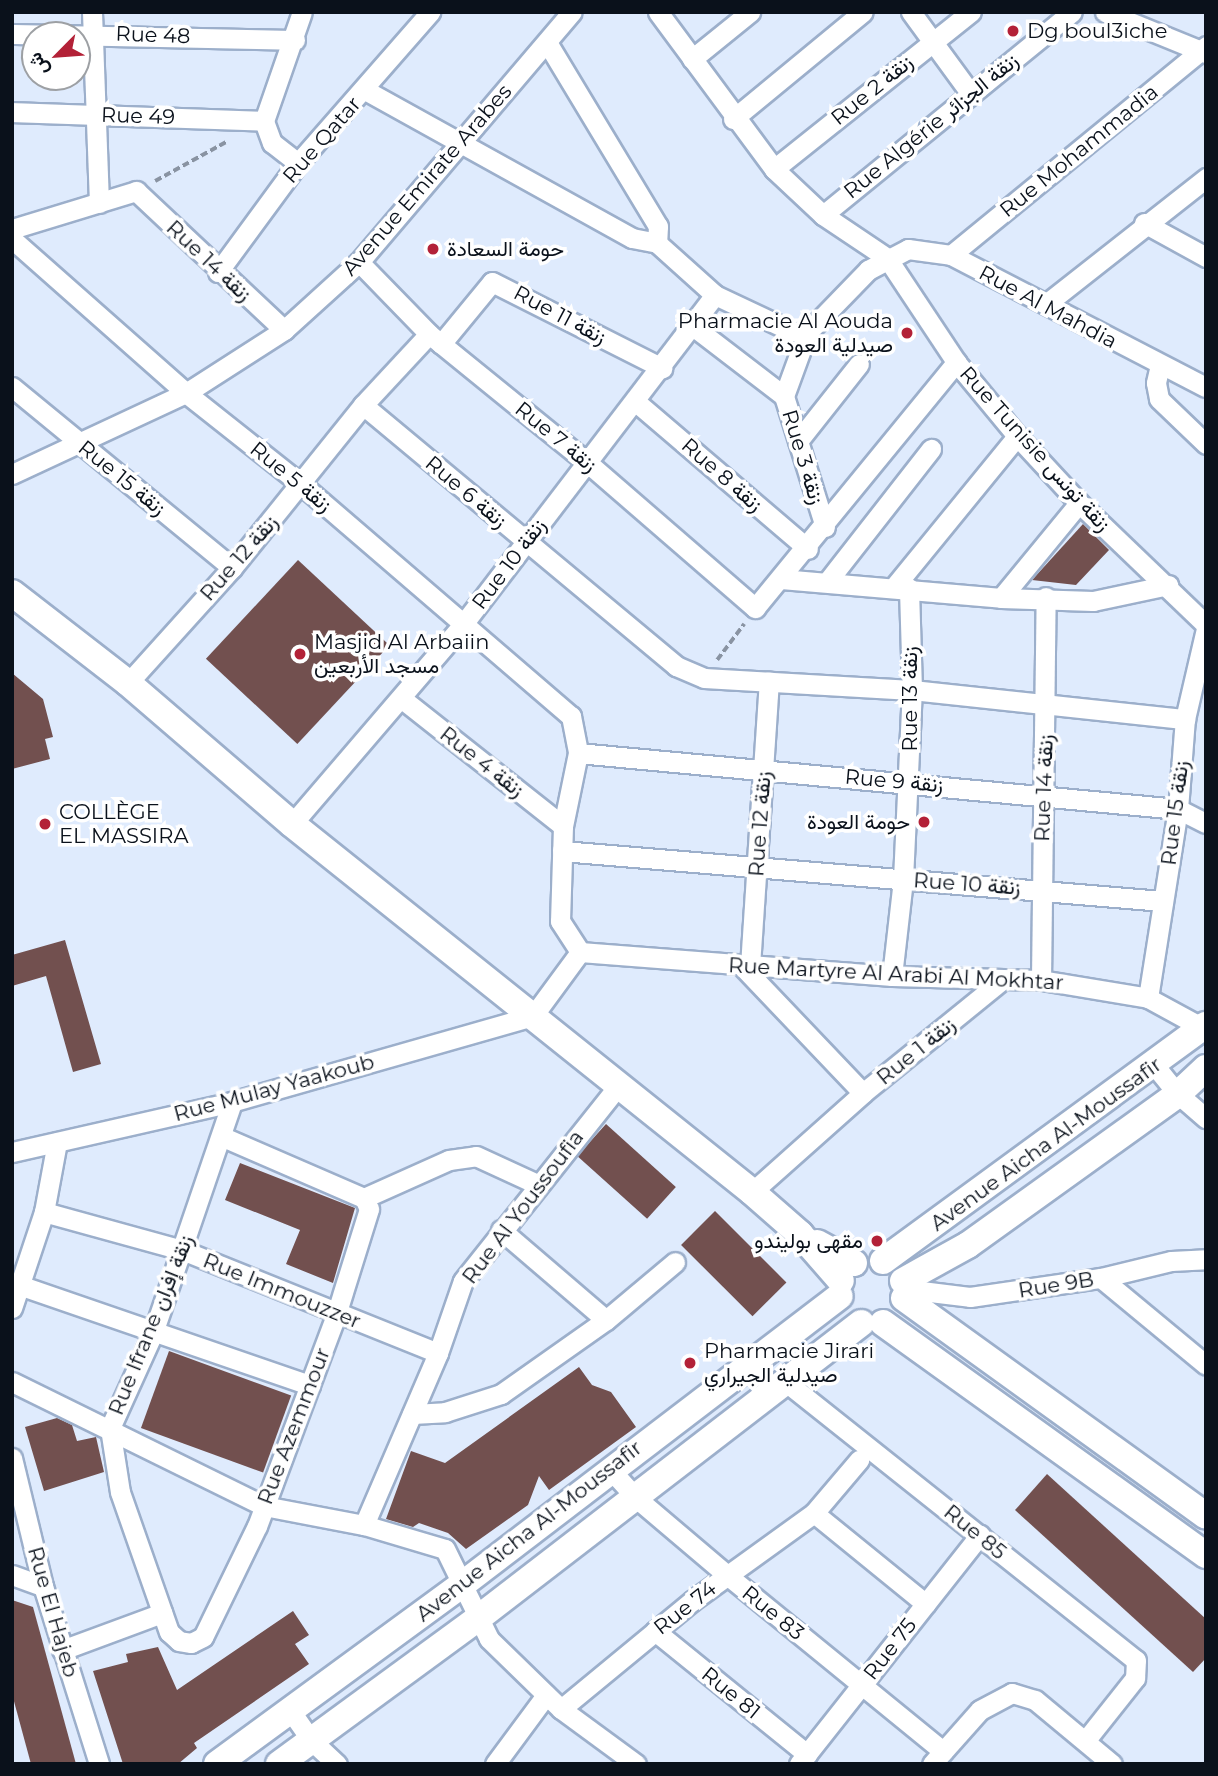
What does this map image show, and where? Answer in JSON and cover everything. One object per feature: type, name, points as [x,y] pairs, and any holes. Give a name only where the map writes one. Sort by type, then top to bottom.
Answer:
[{"type":"main road","points":[[12,593],[128,683],[292,824],[752,1192],[800,1234],[845,1280],[845,1309],[872,1323],[1206,1555]]},
{"type":"main road","name":"Avenue Aicha Al-Moussafir","points":[[883,1261],[1155,1066],[1204,1026]]},
{"type":"main road","name":"Avenue Aicha Al-Moussafir","points":[[904,1289],[1178,1094],[1206,1068]]},
{"type":"main road","points":[[845,1280],[883,1261],[904,1289],[1206,1516]]},
{"type":"main road","name":"Avenue Aicha Al-Moussafir","points":[[217,1764],[463,1584],[845,1280]]},
{"type":"main road","points":[[872,1323],[895,1316],[904,1289]]},
{"type":"main road","name":"Avenue Aicha Al-Moussafir","points":[[279,1764],[477,1619],[786,1382],[872,1323]]},
{"type":"street","points":[[92,12],[99,203]]},
{"type":"street","points":[[298,163],[272,143],[264,121],[295,40],[302,12]]},
{"type":"street","name":"Rue Qatar","points":[[218,272],[298,163],[365,90],[430,12]]},
{"type":"street","name":"Avenue Emirate Arabes","points":[[12,474],[186,393],[284,330],[359,262],[548,44],[572,12]]},
{"type":"street","name":"Rue Tunisie زنقة تونس","points":[[658,12],[733,119],[774,169],[823,215],[887,258],[956,362],[1017,436],[1079,503],[1168,585],[1206,627]]},
{"type":"street","points":[[692,59],[750,12]]},
{"type":"street","points":[[733,119],[863,12]]},
{"type":"street","points":[[911,12],[971,94]]},
{"type":"street","name":"Rue 2 زنقة","points":[[774,169],[971,12]]},
{"type":"street","name":"Rue Algérie زنقة الجزائر","points":[[823,215],[1072,12]]},
{"type":"street","points":[[1105,12],[1204,49]]},
{"type":"street","name":"Rue 48","points":[[12,34],[92,33],[295,40]]},
{"type":"street","points":[[548,44],[658,226],[657,243]]},
{"type":"street","name":"Rue Mohammadia","points":[[951,255],[1204,49]]},
{"type":"street","points":[[365,90],[632,238],[657,243],[715,295],[791,331],[807,333]]},
{"type":"street","name":"Rue 49","points":[[12,113],[264,121]]},
{"type":"street","points":[[1046,304],[1144,223],[1206,178]]},
{"type":"street","points":[[12,229],[136,191]]},
{"type":"street","name":"Rue 14 زنقة","points":[[136,191],[218,272],[284,330]]},
{"type":"street","points":[[1144,223],[1206,257]]},
{"type":"street","name":"Rue 5 زنقة","points":[[12,239],[186,393],[302,485],[570,716],[578,753]]},
{"type":"street","name":"Rue Al Mahdia","points":[[887,258],[908,249],[951,255],[1206,387]]},
{"type":"street","name":"Rue 3 زنقة","points":[[825,527],[784,396],[807,333],[868,270],[887,258]]},
{"type":"street","name":"Rue 7 زنقة","points":[[359,262],[435,339],[589,464],[755,608]]},
{"type":"street","name":"Rue 11 زنقة","points":[[435,339],[492,282],[662,368]]},
{"type":"street","name":"Rue 10 زنقة","points":[[292,824],[464,623],[524,540],[589,464],[694,327],[715,295]]},
{"type":"street","points":[[694,327],[784,396]]},
{"type":"street","name":"Rue 12 زنقة","points":[[128,683],[232,568],[302,485],[363,405],[435,339]]},
{"type":"street","points":[[755,608],[808,549],[956,362]]},
{"type":"street","points":[[798,441],[859,364]]},
{"type":"street","points":[[1160,365],[1156,383],[1159,399],[1206,444]]},
{"type":"street","name":"Rue 15 زنقة","points":[[12,387],[232,568]]},
{"type":"street","name":"Rue 8 زنقة","points":[[636,402],[808,549]]},
{"type":"street","name":"Rue 6 زنقة","points":[[363,405],[676,666],[704,678]]},
{"type":"street","points":[[901,588],[1017,436]]},
{"type":"street","points":[[827,582],[931,449]]},
{"type":"street","points":[[1001,598],[1079,503]]},
{"type":"street","points":[[781,579],[1001,598],[1093,600],[1168,585]]},
{"type":"street","name":"Rue 13 زنقة","points":[[892,976],[903,879],[912,690],[901,588]]},
{"type":"street","name":"Rue 14 زنقة","points":[[1041,980],[1039,889],[1047,706],[1046,597]]},
{"type":"street","name":"Rue 15 زنقة","points":[[1147,998],[1178,809],[1185,719],[1206,627]]},
{"type":"street","points":[[704,678],[912,690],[1185,719]]},
{"type":"street","name":"Rue 12 زنقة","points":[[746,966],[758,868],[769,682]]},
{"type":"street","name":"Rue 4 زنقة","points":[[401,698],[563,826]]},
{"type":"street","points":[[533,1016],[580,952],[560,922],[563,826],[578,753]]},
{"type":"street","name":"Rue 9 زنقة","points":[[578,753],[1178,809],[1206,823]]},
{"type":"street","name":"Rue 10 زنقة","points":[[562,851],[1163,901]]},
{"type":"street","name":"Rue Martyre Al Arabi Al Mokhtar","points":[[580,952],[892,976],[1041,980],[1147,998],[1204,1026]]},
{"type":"street","name":"Rue 1 زنقة","points":[[746,966],[863,1093]]},
{"type":"street","name":"Rue 1 زنقة","points":[[752,1192],[863,1093],[1000,981]]},
{"type":"street","name":"Rue Mulay Yaakoub","points":[[12,1152],[232,1101],[533,1016]]},
{"type":"street","points":[[1155,1066],[1178,1094],[1206,1118]]},
{"type":"street","name":"Rue Al Youssoufia","points":[[363,1525],[438,1353],[463,1281],[537,1184],[618,1086]]},
{"type":"street","name":"Rue Ifrane زنقة إفران","points":[[203,1637],[179,1641],[169,1632],[120,1492],[110,1427],[153,1333],[223,1137],[232,1101]]},
{"type":"street","points":[[223,1137],[366,1204],[449,1160],[476,1156],[537,1184]]},
{"type":"street","points":[[12,1308],[44,1212],[57,1142]]},
{"type":"street","name":"Rue Azemmour","points":[[203,1637],[264,1506],[310,1385],[336,1315],[366,1204]]},
{"type":"street","name":"Rue Immouzzer","points":[[44,1212],[182,1250],[336,1315],[438,1353]]},
{"type":"street","points":[[501,1230],[606,1320]]},
{"type":"street","name":"Rue 9B","points":[[904,1289],[970,1297],[1101,1278],[1171,1261],[1206,1259]]},
{"type":"street","points":[[412,1414],[445,1412],[501,1394],[606,1320],[675,1262]]},
{"type":"street","points":[[1101,1278],[1206,1365]]},
{"type":"street","points":[[19,1285],[310,1385]]},
{"type":"street","points":[[12,1382],[110,1427],[264,1506],[363,1525],[445,1549],[489,1639],[561,1709],[636,1764]]},
{"type":"street","name":"Rue 85","points":[[786,1382],[1134,1658],[1139,1669],[1126,1691],[1084,1741]]},
{"type":"street","name":"Rue El Hajeb","points":[[12,1458],[43,1586],[99,1764]]},
{"type":"street","name":"Rue 74","points":[[561,1709],[727,1575],[814,1513],[859,1460]]},
{"type":"street","name":"Rue 83","points":[[610,1469],[635,1497],[862,1685],[937,1757]]},
{"type":"street","points":[[814,1513],[926,1604]]},
{"type":"street","name":"Rue 75","points":[[803,1759],[980,1535]]},
{"type":"street","points":[[12,1575],[43,1586]]},
{"type":"street","points":[[62,1650],[163,1613]]},
{"type":"street","name":"Rue 81","points":[[655,1632],[803,1759]]},
{"type":"street","points":[[495,1764],[546,1695]]},
{"type":"street","points":[[937,1757],[976,1713],[1004,1695],[1026,1695],[1112,1764]]},
{"type":"street","points":[[290,1710],[312,1741],[337,1764]]},
{"type":"path","points":[[136,191],[264,121]]},
{"type":"path","points":[[704,678],[755,608]]},
{"type":"building","points":[[1083,524],[1109,550],[1076,585],[1032,580]]},
{"type":"building","name":"Masjid Al Arbaiin مسجد الأربعين","points":[[298,560],[389,645],[297,744],[206,659]]},
{"type":"building","points":[[12,673],[43,699],[53,737],[45,739],[50,759],[12,769]]},
{"type":"building","points":[[65,940],[101,1064],[73,1072],[46,976],[12,986],[12,955]]},
{"type":"building","points":[[606,1124],[676,1187],[647,1219],[577,1156]]},
{"type":"building","points":[[240,1163],[355,1208],[333,1283],[286,1264],[300,1230],[225,1200]]},
{"type":"building","points":[[715,1211],[786,1282],[752,1316],[681,1245]]},
{"type":"building","points":[[169,1351],[291,1395],[263,1473],[141,1428]]},
{"type":"building","points":[[579,1367],[592,1385],[611,1392],[636,1427],[549,1490],[539,1476],[528,1505],[466,1549],[448,1533],[419,1523],[413,1527],[386,1519],[411,1451],[445,1463]]},
{"type":"building","points":[[57,1418],[72,1425],[77,1441],[96,1437],[104,1472],[44,1491],[25,1427]]},
{"type":"building","points":[[1047,1474],[1206,1619],[1206,1658],[1193,1672],[1015,1510]]},
{"type":"building","points":[[12,1600],[33,1607],[76,1764],[31,1764],[12,1694]]},
{"type":"building","points":[[293,1611],[309,1635],[295,1644],[309,1664],[194,1743],[197,1748],[178,1764],[123,1764],[93,1671],[128,1662],[126,1654],[158,1647],[177,1690]]},
{"type":"place","name":"Dg boul3iche","points":[[1013,31]]},
{"type":"place","name":"حومة السعادة","points":[[433,249]]},
{"type":"place","name":"Pharmacie Al Aouda صيدلية العودة","points":[[907,333]]},
{"type":"place","name":"Masjid Al Arbaiin مسجد الأربعين","points":[[300,654]]},
{"type":"place","name":"حومة العودة","points":[[924,822]]},
{"type":"place","name":"COLLÈGE EL MASSIRA","points":[[45,824]]},
{"type":"place","name":"مقهى بوليندو","points":[[877,1241]]},
{"type":"place","name":"Pharmacie Jirari صيدلية الجيراري","points":[[690,1363]]}]
